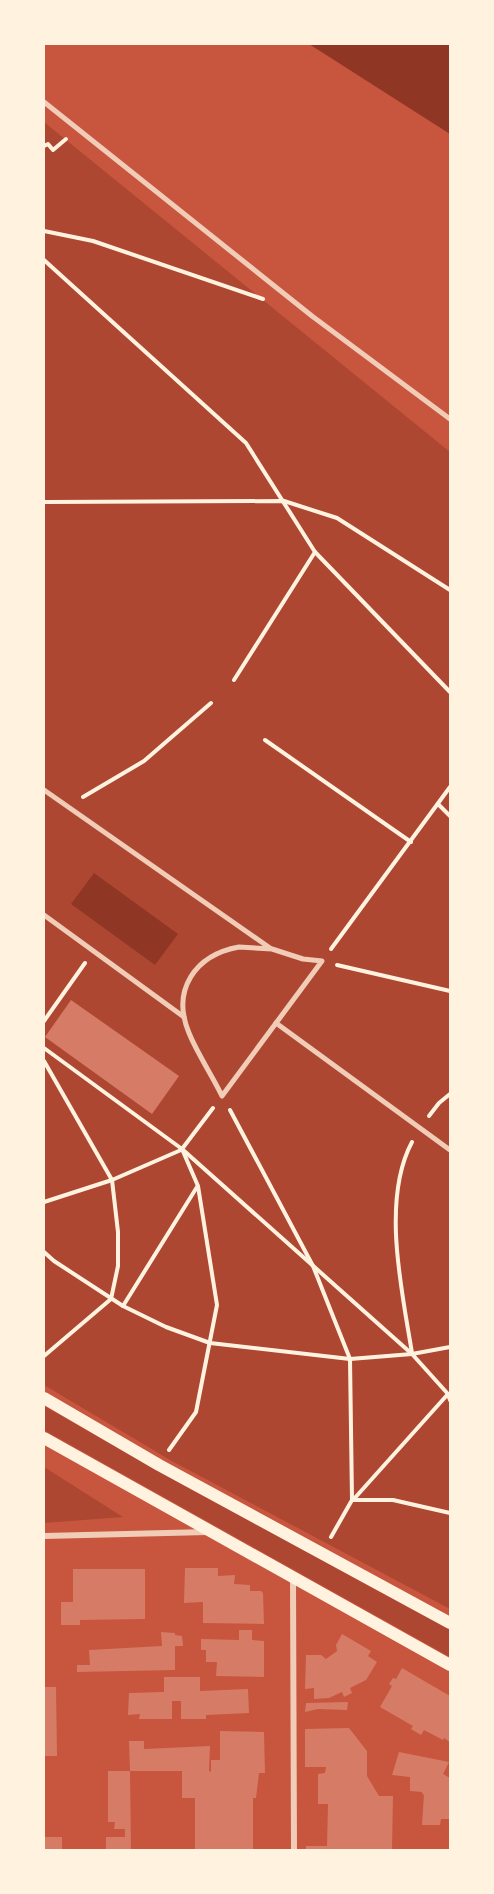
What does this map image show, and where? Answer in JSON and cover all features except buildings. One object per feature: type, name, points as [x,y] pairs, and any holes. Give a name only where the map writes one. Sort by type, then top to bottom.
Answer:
[{"type":"main road","points":[[44,1398],[159,1465],[450,1623]]},
{"type":"main road","points":[[44,1438],[450,1665]]},
{"type":"street","points":[[44,102],[312,316],[450,419]]},
{"type":"street","points":[[44,790],[272,949]]},
{"type":"street","points":[[44,915],[184,1017]]},
{"type":"street","points":[[238,947],[272,949],[303,959],[322,961],[222,1096],[189,1033],[184,1017],[184,996],[194,970],[208,957],[222,950],[238,947]]},
{"type":"street","points":[[276,1023],[450,1150]]},
{"type":"street","points":[[44,1536],[209,1532]]},
{"type":"street","points":[[293,1578],[294,1851]]},
{"type":"path","points":[[44,231],[93,241],[268,301]]},
{"type":"path","points":[[44,260],[246,443],[315,552],[450,692]]},
{"type":"path","points":[[44,502],[284,501],[337,518],[450,590]]},
{"type":"path","points":[[234,680],[315,552]]},
{"type":"path","points":[[67,807],[144,761],[211,703]]},
{"type":"path","points":[[265,740],[411,842]]},
{"type":"path","points":[[450,788],[322,961],[450,991]]},
{"type":"path","points":[[438,804],[450,816]]},
{"type":"path","points":[[44,1021],[92,951]]},
{"type":"path","points":[[44,1048],[182,1149],[412,1354],[448,1394],[450,1400]]},
{"type":"path","points":[[44,1060],[112,1180],[118,1232],[118,1266],[111,1299],[44,1356]]},
{"type":"path","points":[[412,1354],[401,1286],[396,1217],[399,1175],[419,1128],[439,1103],[450,1094]]},
{"type":"path","points":[[44,1202],[112,1180],[182,1149],[222,1096],[313,1266],[350,1359],[352,1500]]},
{"type":"path","points":[[159,1465],[196,1412],[217,1305],[198,1186],[182,1149]]},
{"type":"path","points":[[123,1306],[198,1186]]},
{"type":"path","points":[[44,1252],[123,1306],[166,1327],[210,1342],[350,1359],[412,1354],[450,1347]]},
{"type":"path","points":[[322,1554],[352,1500],[448,1394]]},
{"type":"path","points":[[352,1500],[393,1500],[450,1513]]},
{"type":"shaded area","points":[[309,44],[450,44],[450,134]]},
{"type":"shaded area","points":[[44,122],[450,452],[450,1609],[170,1460],[44,1385]]},
{"type":"shaded area","points":[[94,873],[178,934],[155,965],[71,904]]},
{"type":"shaded area","points":[[44,1406],[450,1629],[450,1657],[44,1430]]},
{"type":"shaded area","points":[[44,1467],[123,1517],[44,1523]]}]
